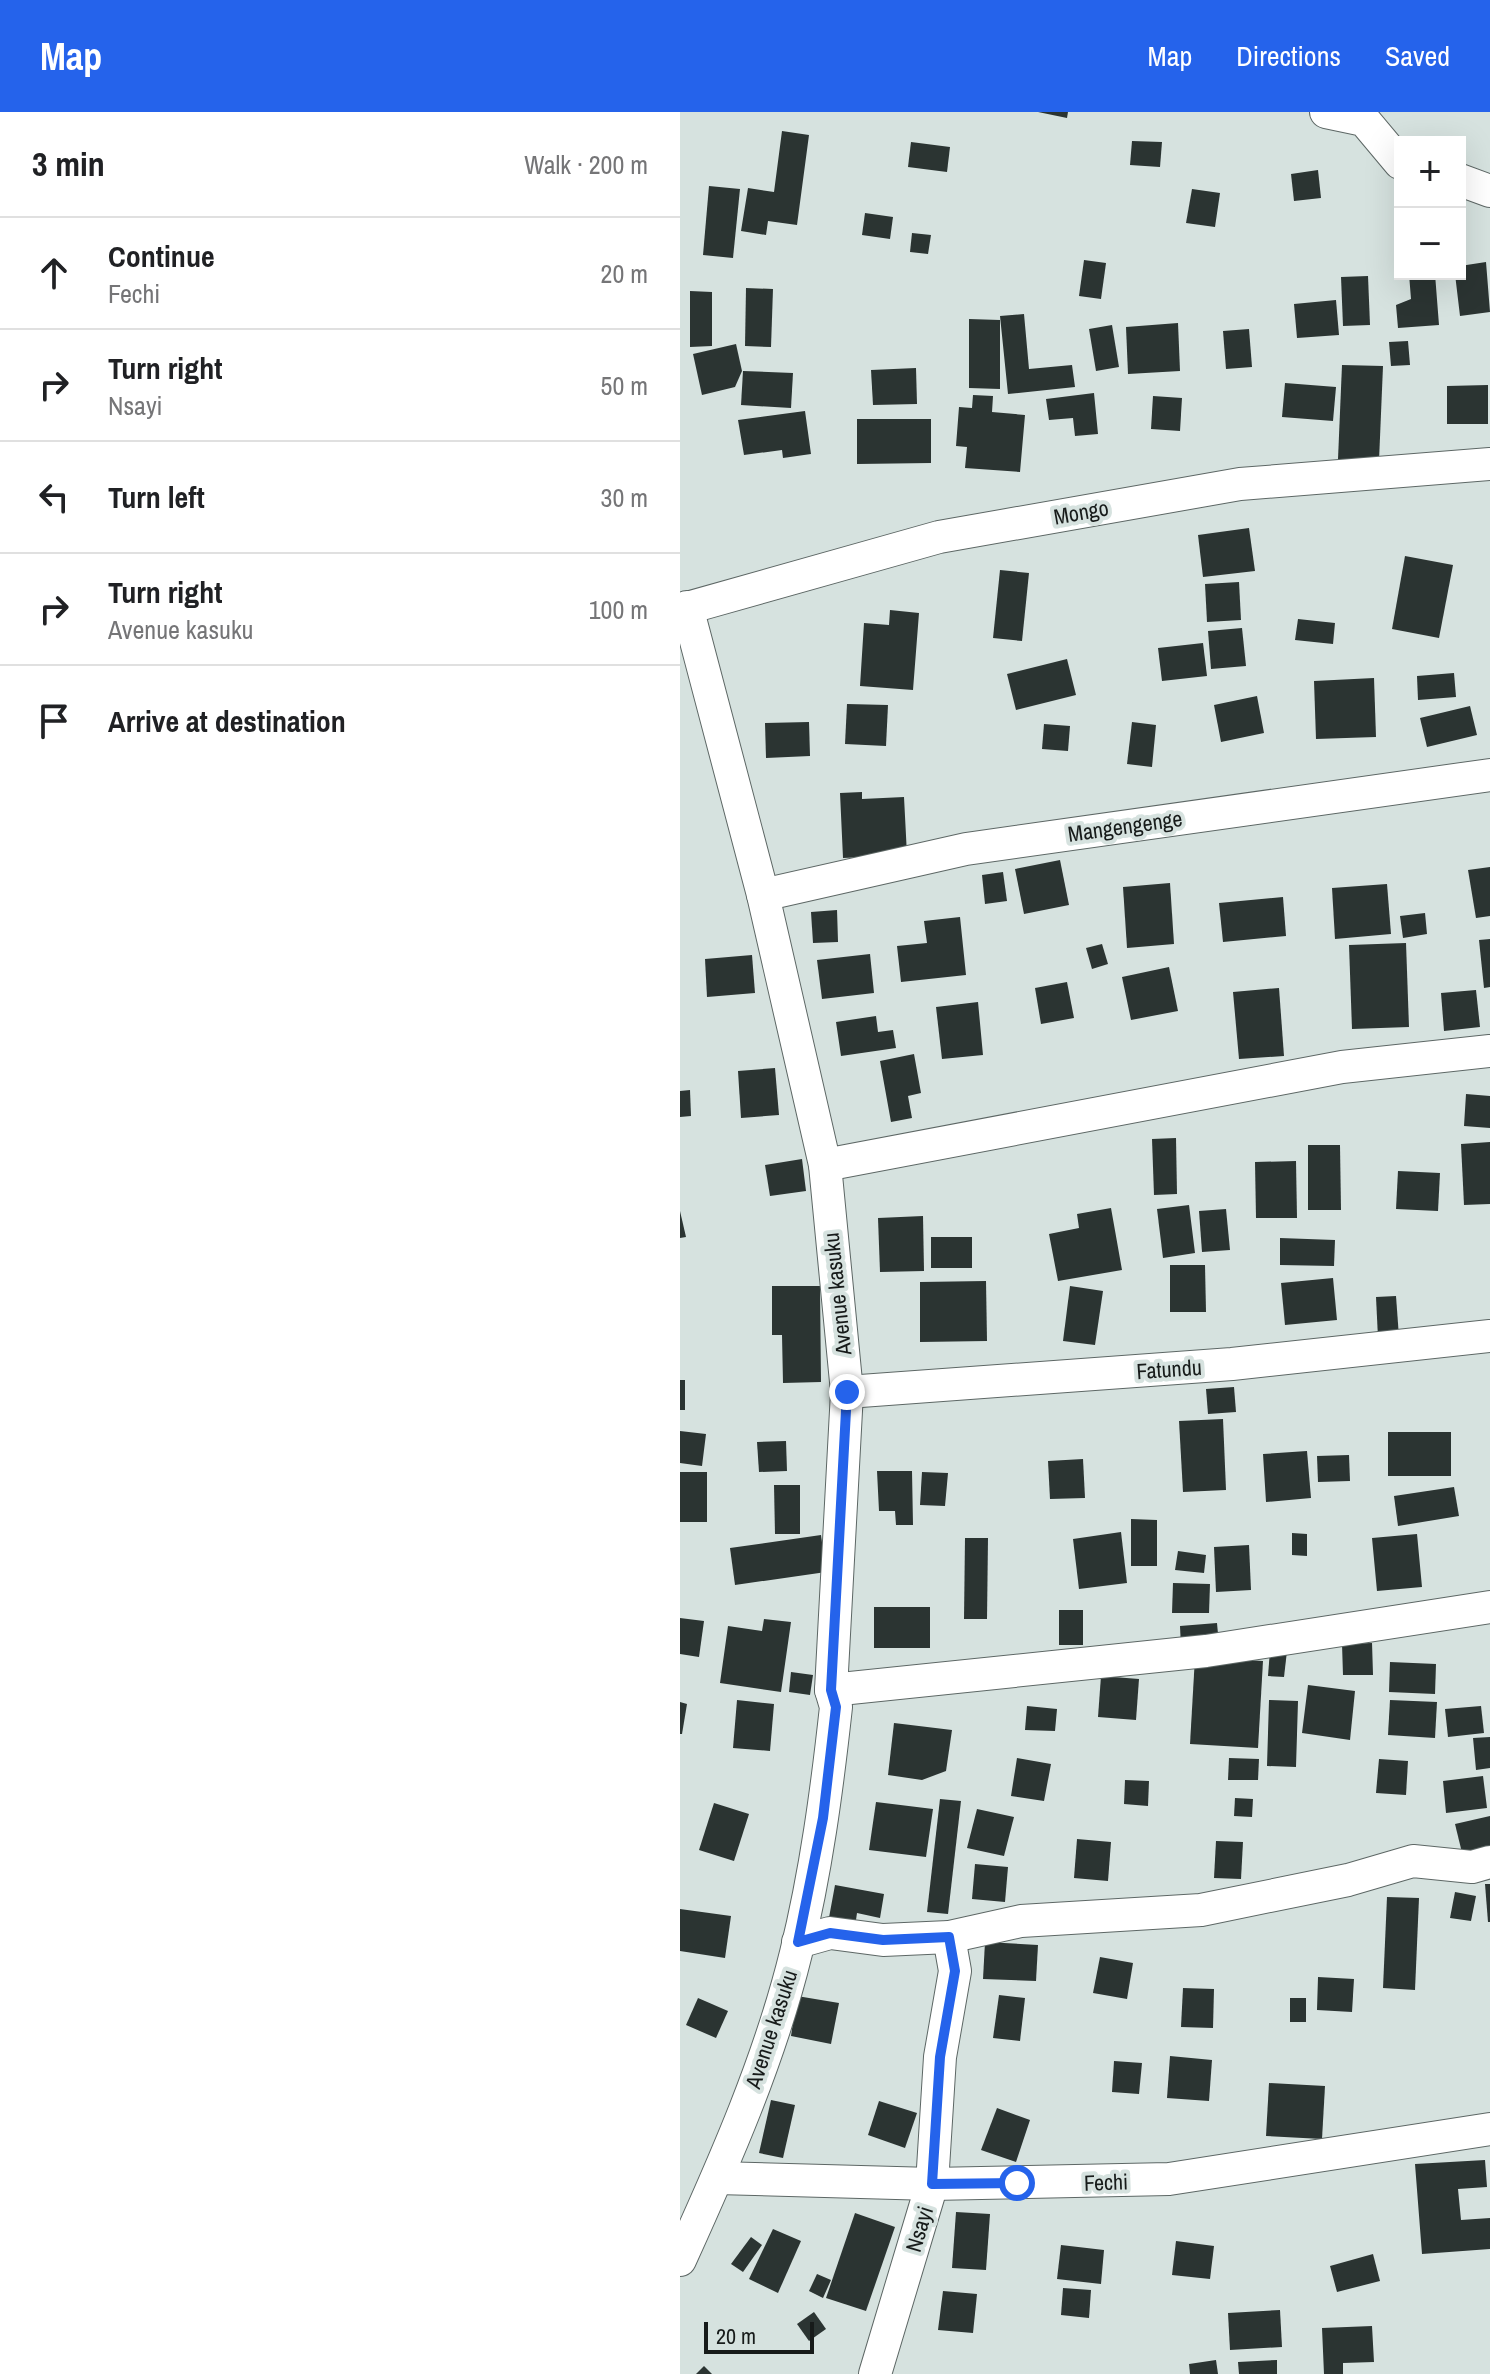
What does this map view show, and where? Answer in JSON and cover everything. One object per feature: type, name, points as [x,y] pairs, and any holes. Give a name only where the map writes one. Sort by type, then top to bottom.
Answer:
[{"type":"street","points":[[1326,112],[1364,120],[1394,156]]},
{"type":"street","points":[[1466,182],[1490,191]]},
{"type":"street","name":"Mongo","points":[[684,608],[939,537],[1240,484],[1490,464]]},
{"type":"street","name":"Avenue kasuku","points":[[680,2260],[717,2178],[764,2053],[798,1942],[823,1818],[836,1707],[831,1690],[847,1392],[825,1165],[763,895],[684,608]]},
{"type":"street","name":"Mangengenge","points":[[763,895],[966,849],[1490,775]]},
{"type":"street","points":[[825,1165],[1342,1067],[1490,1051]]},
{"type":"street","name":"Fatundu","points":[[847,1392],[1232,1364],[1490,1336]]},
{"type":"street","points":[[831,1690],[1206,1651],[1490,1607]]},
{"type":"street","points":[[798,1942],[830,1933],[883,1940],[949,1937],[1021,1921],[1156,1914],[1245,1903],[1348,1880],[1413,1861],[1472,1867],[1490,1862]]},
{"type":"street","name":"Nsayi","points":[[875,2374],[932,2184],[940,2057],[955,1971],[949,1937]]},
{"type":"street","name":"Fechi","points":[[717,2178],[932,2184],[1169,2179],[1490,2129]]},
{"type":"building","points":[[1038,112],[1068,112],[1067,118]]},
{"type":"building","points":[[782,131],[809,135],[797,225],[768,221],[766,235],[741,231],[748,188],[774,192]]},
{"type":"building","points":[[1132,141],[1162,142],[1160,167],[1130,165]]},
{"type":"building","points":[[911,142],[950,147],[947,172],[908,167]]},
{"type":"building","points":[[1318,170],[1321,198],[1294,201],[1291,174]]},
{"type":"building","points":[[709,186],[740,189],[733,258],[703,255]]},
{"type":"building","points":[[1192,189],[1220,193],[1215,227],[1186,223]]},
{"type":"building","points":[[865,213],[893,217],[890,239],[862,235]]},
{"type":"building","points":[[912,233],[931,235],[928,254],[910,252]]},
{"type":"building","points":[[1084,260],[1106,263],[1101,299],[1079,296]]},
{"type":"building","points":[[1486,262],[1490,312],[1460,316],[1456,280],[1466,280],[1466,265]]},
{"type":"building","points":[[1368,276],[1370,325],[1343,326],[1341,277]]},
{"type":"building","points":[[1409,280],[1435,280],[1439,325],[1398,328],[1396,305],[1411,299]]},
{"type":"building","points":[[746,288],[773,289],[771,347],[745,346]]},
{"type":"building","points":[[690,291],[712,292],[712,346],[690,347]]},
{"type":"building","points":[[1336,300],[1339,335],[1297,338],[1294,304]]},
{"type":"building","points":[[1024,314],[1029,369],[1072,365],[1075,387],[1008,394],[1000,316]]},
{"type":"building","points":[[969,319],[1000,320],[1000,389],[969,388]]},
{"type":"building","points":[[1178,323],[1180,371],[1128,374],[1126,327]]},
{"type":"building","points":[[1112,325],[1119,367],[1096,371],[1089,329]]},
{"type":"building","points":[[1249,329],[1252,367],[1226,369],[1223,331]]},
{"type":"building","points":[[1408,341],[1410,365],[1391,366],[1389,342]]},
{"type":"building","points":[[736,344],[742,371],[735,387],[702,395],[693,354]]},
{"type":"building","points":[[1342,365],[1383,366],[1379,461],[1338,459]]},
{"type":"building","points":[[916,368],[917,404],[873,405],[871,370]]},
{"type":"building","points":[[743,371],[793,373],[791,408],[741,405]]},
{"type":"building","points":[[1285,383],[1336,387],[1333,421],[1282,417]]},
{"type":"building","points":[[1488,385],[1488,424],[1447,424],[1447,386]]},
{"type":"building","points":[[1094,393],[1098,434],[1075,436],[1073,418],[1049,420],[1046,399]]},
{"type":"building","points":[[973,395],[993,396],[992,412],[1025,415],[1020,472],[965,468],[967,447],[956,446],[959,407],[972,408]]},
{"type":"building","points":[[1153,396],[1182,398],[1180,431],[1151,429]]},
{"type":"building","points":[[805,411],[811,454],[783,458],[782,450],[744,455],[738,420]]},
{"type":"building","points":[[857,419],[931,419],[931,463],[857,464]]},
{"type":"building","points":[[1249,528],[1255,571],[1203,577],[1198,535]]},
{"type":"building","points":[[1405,556],[1453,565],[1439,638],[1392,629]]},
{"type":"building","points":[[1000,570],[1029,573],[1022,641],[993,638]]},
{"type":"building","points":[[1239,582],[1241,620],[1207,622],[1205,584]]},
{"type":"building","points":[[890,610],[919,613],[913,690],[860,686],[864,623],[889,625]]},
{"type":"building","points":[[1298,619],[1335,623],[1333,644],[1295,640]]},
{"type":"building","points":[[1242,628],[1246,666],[1211,669],[1208,631]]},
{"type":"building","points":[[1203,643],[1207,676],[1162,681],[1158,648]]},
{"type":"building","points":[[1067,659],[1076,695],[1016,710],[1007,674]]},
{"type":"building","points":[[1454,673],[1456,697],[1418,700],[1417,676]]},
{"type":"building","points":[[1374,678],[1376,737],[1316,739],[1314,681]]},
{"type":"building","points":[[1257,696],[1264,733],[1221,742],[1214,705]]},
{"type":"building","points":[[847,704],[888,705],[886,746],[845,744]]},
{"type":"building","points":[[1470,706],[1477,735],[1427,747],[1420,718]]},
{"type":"building","points":[[809,722],[810,756],[766,758],[765,723]]},
{"type":"building","points":[[1132,722],[1156,725],[1152,767],[1127,764]]},
{"type":"building","points":[[1044,724],[1070,726],[1068,751],[1042,749]]},
{"type":"building","points":[[862,792],[862,799],[904,797],[907,855],[843,858],[840,793]]},
{"type":"building","points":[[1060,860],[1069,905],[1024,914],[1015,869]]},
{"type":"building","points":[[1490,867],[1490,916],[1476,918],[1468,870]]},
{"type":"building","points":[[1003,872],[1007,901],[985,904],[982,875]]},
{"type":"building","points":[[1170,883],[1174,944],[1127,948],[1123,887]]},
{"type":"building","points":[[1387,884],[1391,934],[1335,939],[1332,888]]},
{"type":"building","points":[[1283,897],[1286,936],[1223,942],[1219,903]]},
{"type":"building","points":[[837,910],[838,942],[813,943],[811,912]]},
{"type":"building","points":[[1425,913],[1427,934],[1403,938],[1400,916]]},
{"type":"building","points":[[960,917],[966,975],[901,982],[897,946],[927,943],[924,921]]},
{"type":"building","points":[[1490,939],[1490,987],[1484,988],[1479,940]]},
{"type":"building","points":[[1406,943],[1409,1027],[1352,1029],[1349,945]]},
{"type":"building","points":[[1102,944],[1108,964],[1092,969],[1086,948]]},
{"type":"building","points":[[870,954],[874,993],[822,999],[817,960]]},
{"type":"building","points":[[752,955],[755,993],[707,997],[705,959]]},
{"type":"building","points":[[1169,967],[1178,1011],[1131,1020],[1122,977]]},
{"type":"building","points":[[1067,982],[1074,1018],[1041,1024],[1035,988]]},
{"type":"building","points":[[1279,988],[1284,1056],[1239,1059],[1233,992]]},
{"type":"building","points":[[1476,990],[1480,1027],[1444,1031],[1441,993]]},
{"type":"building","points":[[978,1002],[983,1055],[942,1059],[936,1007]]},
{"type":"building","points":[[876,1016],[878,1032],[893,1030],[896,1048],[841,1056],[836,1022]]},
{"type":"building","points":[[914,1054],[921,1093],[908,1096],[912,1118],[891,1122],[880,1061]]},
{"type":"building","points":[[775,1068],[779,1115],[741,1118],[738,1071]]},
{"type":"building","points":[[690,1090],[691,1116],[680,1117],[680,1091]]},
{"type":"building","points":[[1466,1094],[1490,1096],[1490,1128],[1464,1126]]},
{"type":"building","points":[[1176,1138],[1177,1194],[1154,1195],[1152,1139]]},
{"type":"building","points":[[1490,1142],[1490,1204],[1464,1205],[1461,1144]]},
{"type":"building","points":[[1308,1145],[1340,1145],[1341,1210],[1308,1210]]},
{"type":"building","points":[[802,1159],[806,1191],[770,1196],[765,1165]]},
{"type":"building","points":[[1296,1161],[1297,1218],[1256,1218],[1255,1162]]},
{"type":"building","points":[[1398,1171],[1440,1173],[1438,1211],[1396,1209]]},
{"type":"building","points":[[1189,1205],[1195,1253],[1163,1258],[1157,1209]]},
{"type":"building","points":[[1111,1208],[1122,1270],[1058,1281],[1049,1234],[1079,1228],[1077,1214]]},
{"type":"building","points":[[1226,1209],[1230,1250],[1202,1252],[1199,1211]]},
{"type":"building","points":[[680,1211],[686,1237],[680,1238]]},
{"type":"building","points":[[923,1216],[924,1271],[880,1272],[878,1218]]},
{"type":"building","points":[[931,1237],[972,1237],[972,1268],[931,1268]]},
{"type":"building","points":[[1280,1238],[1335,1240],[1334,1266],[1280,1265]]},
{"type":"building","points":[[1170,1265],[1205,1265],[1206,1312],[1170,1312]]},
{"type":"building","points":[[1333,1278],[1337,1320],[1285,1325],[1281,1283]]},
{"type":"building","points":[[986,1281],[987,1341],[920,1342],[920,1282]]},
{"type":"building","points":[[772,1286],[820,1286],[821,1382],[783,1383],[782,1335],[772,1335]]},
{"type":"building","points":[[1070,1286],[1103,1291],[1095,1345],[1063,1341]]},
{"type":"building","points":[[1396,1296],[1399,1337],[1378,1338],[1376,1297]]},
{"type":"building","points":[[680,1380],[685,1380],[685,1410],[680,1410]]},
{"type":"building","points":[[1234,1387],[1236,1412],[1208,1414],[1206,1389]]},
{"type":"building","points":[[1223,1419],[1226,1490],[1183,1492],[1179,1421]]},
{"type":"building","points":[[680,1431],[706,1434],[702,1466],[680,1463]]},
{"type":"building","points":[[1388,1432],[1451,1432],[1451,1476],[1388,1476]]},
{"type":"building","points":[[786,1441],[787,1471],[759,1472],[757,1442]]},
{"type":"building","points":[[1307,1451],[1311,1498],[1266,1502],[1263,1454]]},
{"type":"building","points":[[1349,1455],[1350,1481],[1318,1482],[1317,1456]]},
{"type":"building","points":[[1083,1459],[1085,1498],[1050,1499],[1048,1461]]},
{"type":"building","points":[[877,1471],[912,1471],[913,1525],[896,1525],[895,1511],[879,1511]]},
{"type":"building","points":[[680,1472],[707,1472],[707,1522],[680,1522]]},
{"type":"building","points":[[922,1472],[948,1473],[945,1506],[920,1505]]},
{"type":"building","points":[[774,1485],[800,1485],[800,1534],[775,1534]]},
{"type":"building","points":[[1454,1487],[1459,1516],[1398,1526],[1394,1496]]},
{"type":"building","points":[[1131,1519],[1157,1520],[1157,1566],[1131,1566]]},
{"type":"building","points":[[1121,1532],[1127,1583],[1079,1589],[1073,1539]]},
{"type":"building","points":[[1292,1533],[1307,1534],[1307,1556],[1292,1555]]},
{"type":"building","points":[[1417,1534],[1422,1587],[1377,1591],[1372,1538]]},
{"type":"building","points":[[821,1535],[826,1572],[735,1585],[730,1548]]},
{"type":"building","points":[[965,1538],[988,1538],[987,1619],[964,1619]]},
{"type":"building","points":[[1249,1545],[1251,1590],[1216,1592],[1214,1547]]},
{"type":"building","points":[[1178,1551],[1206,1555],[1204,1573],[1175,1570]]},
{"type":"building","points":[[1173,1583],[1210,1584],[1209,1613],[1172,1613]]},
{"type":"building","points":[[874,1607],[930,1607],[930,1648],[874,1648]]},
{"type":"building","points":[[1059,1610],[1083,1610],[1083,1645],[1059,1645]]},
{"type":"building","points":[[680,1618],[704,1621],[699,1657],[680,1654]]},
{"type":"building","points":[[764,1619],[791,1622],[781,1692],[720,1683],[728,1626],[762,1631]]},
{"type":"building","points":[[1217,1623],[1219,1645],[1181,1648],[1180,1626]]},
{"type":"building","points":[[1372,1643],[1373,1675],[1343,1675],[1342,1644]]},
{"type":"building","points":[[1270,1650],[1287,1651],[1284,1677],[1268,1676]]},
{"type":"building","points":[[1195,1657],[1263,1661],[1258,1748],[1190,1744]]},
{"type":"building","points":[[1390,1662],[1436,1664],[1435,1694],[1389,1692]]},
{"type":"building","points":[[791,1672],[813,1675],[810,1695],[789,1692]]},
{"type":"building","points":[[1101,1676],[1139,1679],[1136,1720],[1098,1717]]},
{"type":"building","points":[[1308,1685],[1355,1691],[1350,1740],[1302,1733]]},
{"type":"building","points":[[737,1700],[774,1704],[770,1751],[733,1748]]},
{"type":"building","points":[[1269,1700],[1298,1701],[1296,1767],[1267,1766]]},
{"type":"building","points":[[1390,1700],[1437,1702],[1435,1738],[1388,1735]]},
{"type":"building","points":[[680,1702],[687,1704],[682,1734],[680,1734]]},
{"type":"building","points":[[1027,1706],[1057,1709],[1055,1731],[1025,1730]]},
{"type":"building","points":[[1481,1706],[1484,1733],[1448,1737],[1445,1709]]},
{"type":"building","points":[[894,1723],[952,1730],[946,1771],[922,1780],[888,1775]]},
{"type":"building","points":[[1490,1737],[1490,1768],[1476,1770],[1473,1738]]},
{"type":"building","points":[[1017,1758],[1051,1764],[1044,1801],[1011,1796]]},
{"type":"building","points":[[1229,1758],[1259,1759],[1258,1780],[1228,1780]]},
{"type":"building","points":[[1379,1759],[1408,1761],[1406,1795],[1376,1793]]},
{"type":"building","points":[[1483,1776],[1487,1808],[1446,1813],[1443,1781]]},
{"type":"building","points":[[1125,1780],[1149,1781],[1148,1806],[1124,1804]]},
{"type":"building","points":[[1235,1798],[1253,1799],[1252,1817],[1234,1816]]},
{"type":"building","points":[[940,1799],[961,1801],[948,1914],[927,1912]]},
{"type":"building","points":[[876,1802],[933,1809],[926,1857],[869,1850]]},
{"type":"building","points":[[714,1803],[749,1814],[734,1861],[699,1850]]},
{"type":"building","points":[[977,1809],[1014,1817],[1004,1856],[967,1848]]},
{"type":"building","points":[[1490,1816],[1490,1855],[1464,1861],[1455,1824]]},
{"type":"building","points":[[1077,1839],[1111,1842],[1108,1881],[1074,1878]]},
{"type":"building","points":[[1216,1841],[1243,1842],[1241,1879],[1214,1878]]},
{"type":"building","points":[[975,1864],[1008,1867],[1005,1902],[972,1899]]},
{"type":"building","points":[[1485,1884],[1490,1884],[1490,1922],[1488,1922]]},
{"type":"building","points":[[835,1885],[884,1894],[880,1918],[857,1913],[855,1927],[828,1923]]},
{"type":"building","points":[[1455,1892],[1476,1896],[1471,1921],[1450,1918]]},
{"type":"building","points":[[1387,1897],[1419,1898],[1415,1990],[1383,1988]]},
{"type":"building","points":[[680,1909],[731,1916],[725,1958],[680,1951]]},
{"type":"building","points":[[985,1942],[1038,1945],[1036,1981],[983,1979]]},
{"type":"building","points":[[1100,1957],[1133,1963],[1127,1999],[1093,1993]]},
{"type":"building","points":[[1318,1977],[1354,1979],[1352,2012],[1317,2010]]},
{"type":"building","points":[[1183,1988],[1214,1989],[1213,2028],[1181,2027]]},
{"type":"building","points":[[999,1995],[1025,1998],[1020,2041],[993,2038]]},
{"type":"building","points":[[797,1996],[839,2003],[831,2044],[791,2036]]},
{"type":"building","points":[[698,1998],[728,2011],[716,2038],[686,2025]]},
{"type":"building","points":[[1290,1998],[1306,1998],[1306,2022],[1290,2022]]},
{"type":"building","points":[[1170,2056],[1212,2060],[1209,2101],[1167,2098]]},
{"type":"building","points":[[1114,2061],[1142,2063],[1139,2094],[1112,2092]]},
{"type":"building","points":[[1269,2083],[1325,2086],[1322,2139],[1266,2136]]},
{"type":"building","points":[[771,2100],[795,2105],[783,2158],[759,2153]]},
{"type":"building","points":[[879,2101],[917,2113],[905,2148],[868,2135]]},
{"type":"building","points":[[997,2108],[1030,2120],[1016,2162],[981,2150]]},
{"type":"building","points":[[1485,2160],[1487,2187],[1458,2189],[1461,2220],[1490,2218],[1490,2249],[1422,2254],[1415,2164]]},
{"type":"building","points":[[956,2212],[990,2214],[986,2270],[952,2268]]},
{"type":"building","points":[[855,2213],[895,2227],[866,2311],[826,2298]]},
{"type":"building","points":[[773,2229],[801,2241],[778,2293],[749,2279]]},
{"type":"building","points":[[751,2237],[762,2245],[743,2272],[731,2264]]},
{"type":"building","points":[[1176,2241],[1214,2246],[1210,2279],[1172,2275]]},
{"type":"building","points":[[1061,2245],[1104,2250],[1101,2284],[1057,2279]]},
{"type":"building","points":[[1373,2254],[1380,2281],[1337,2292],[1330,2266]]},
{"type":"building","points":[[817,2274],[831,2280],[823,2298],[809,2291]]},
{"type":"building","points":[[1063,2288],[1091,2290],[1089,2318],[1061,2315]]},
{"type":"building","points":[[943,2291],[977,2294],[973,2333],[938,2330]]},
{"type":"building","points":[[1280,2310],[1282,2347],[1230,2350],[1228,2313]]},
{"type":"building","points":[[814,2312],[826,2329],[809,2341],[797,2324]]},
{"type":"building","points":[[1372,2326],[1374,2362],[1343,2363],[1343,2374],[1324,2374],[1322,2328]]},
{"type":"building","points":[[1216,2360],[1218,2374],[1190,2374],[1189,2364]]},
{"type":"building","points":[[1277,2360],[1277,2374],[1239,2374],[1238,2362]]},
{"type":"building","points":[[704,2366],[712,2374],[696,2374]]},
{"type":"route","points":[[847,1392],[831,1690],[836,1707],[823,1818],[798,1942],[815,1934],[830,1933],[883,1940],[949,1937],[955,1971],[940,2057],[932,2184],[1017,2183]]}]
